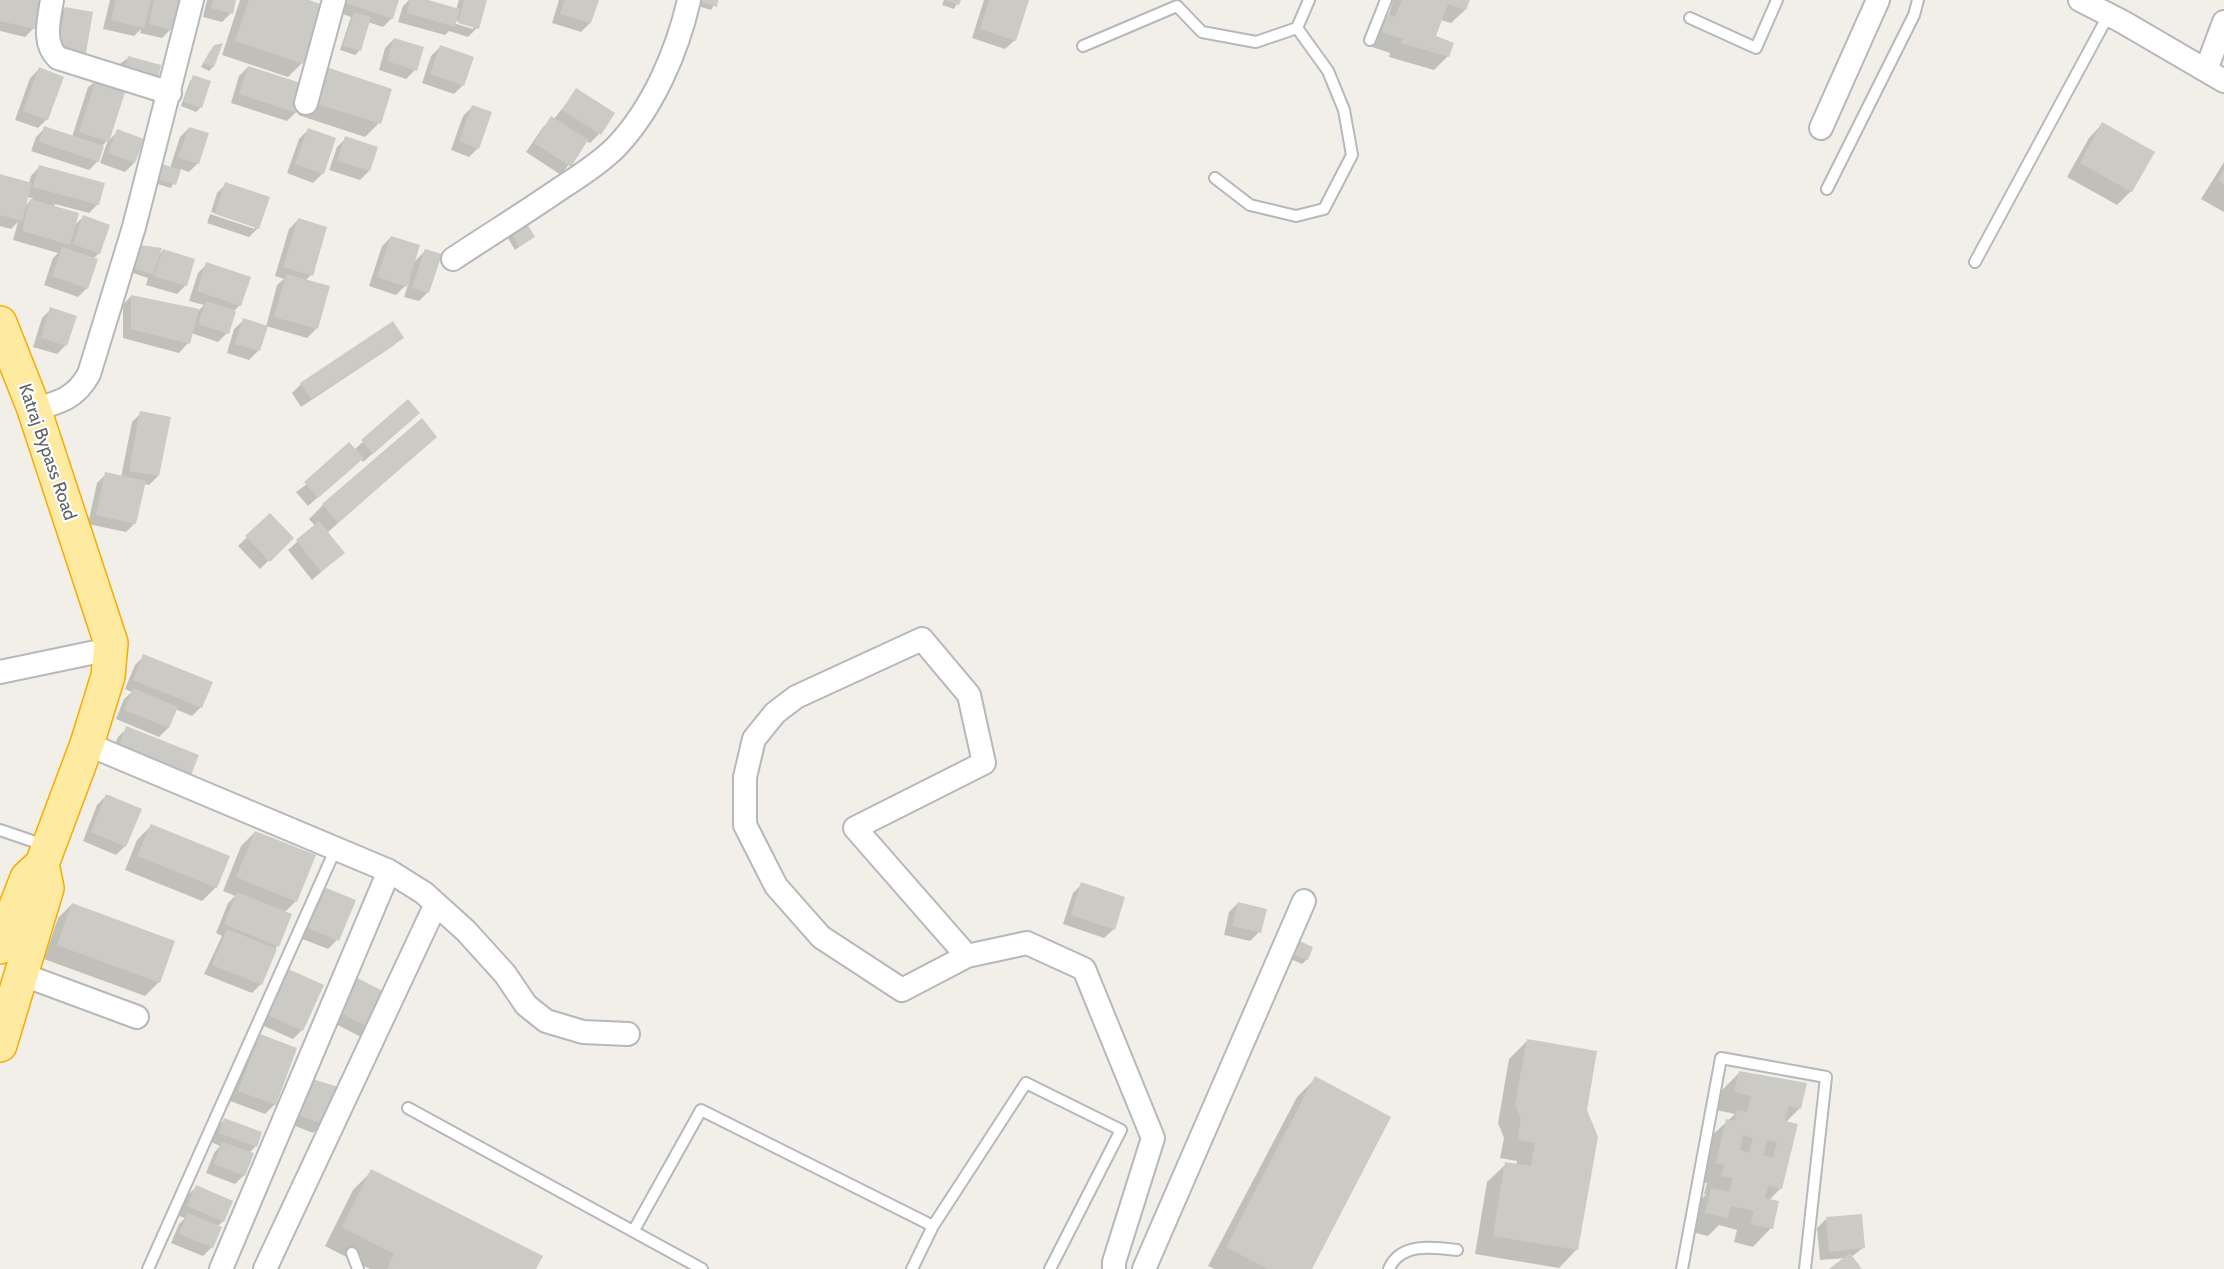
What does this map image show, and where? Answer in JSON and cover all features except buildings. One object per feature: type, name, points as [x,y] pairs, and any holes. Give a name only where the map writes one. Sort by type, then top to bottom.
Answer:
[{"type":"highway","name":"Katraj Bypass Road","points":[[0,323],[34,409],[107,634]]},
{"type":"highway","points":[[0,947],[27,878],[44,855],[87,744],[108,676],[107,634]]},
{"type":"highway","points":[[1,1037],[47,888],[44,855]]},
{"type":"street","points":[[52,0],[47,34],[50,51],[58,58],[170,93]]},
{"type":"street","points":[[34,409],[60,404],[81,388],[89,374],[134,227],[192,0]]},
{"type":"street","points":[[306,103],[334,0]]},
{"type":"street","points":[[453,259],[592,167],[615,147],[648,102],[665,70],[677,43],[689,0]]},
{"type":"street","points":[[1821,128],[1878,0]]},
{"type":"street","points":[[2080,0],[2109,14],[2215,75],[2224,22]]},
{"type":"street","points":[[0,672],[107,634]]},
{"type":"street","points":[[967,956],[855,828],[984,763],[969,695],[922,639],[796,697],[776,713],[754,739],[745,777],[745,825],[776,886],[821,937],[902,990],[967,956],[1027,943],[1084,969],[1153,1138],[1114,1262],[1114,1269]]},
{"type":"street","points":[[87,744],[389,871],[436,904],[466,931],[505,974],[526,1005],[546,1021],[583,1032],[628,1034]]},
{"type":"street","points":[[221,1269],[389,871]]},
{"type":"street","points":[[1143,1269],[1304,901]]},
{"type":"street","points":[[265,1269],[436,904]]},
{"type":"street","points":[[21,974],[137,1017]]},
{"type":"lane","points":[[1083,46],[1177,6],[1202,32],[1256,42],[1297,28],[1309,0]]},
{"type":"lane","points":[[1370,40],[1386,0]]},
{"type":"lane","points":[[1690,18],[1756,48],[1777,0]]},
{"type":"lane","points":[[1827,189],[1914,15],[1918,0]]},
{"type":"lane","points":[[1975,261],[2109,14]]},
{"type":"lane","points":[[1215,178],[1250,205],[1296,216],[1324,209],[1352,155],[1344,110],[1328,71],[1297,28]]},
{"type":"lane","points":[[0,830],[44,855]]},
{"type":"lane","points":[[148,1269],[336,848]]},
{"type":"lane","points":[[1682,1269],[1720,1058],[1826,1077],[1805,1269]]},
{"type":"lane","points":[[912,1269],[933,1226],[1026,1083],[1121,1130],[1050,1269]]},
{"type":"lane","points":[[408,1107],[702,1269]]},
{"type":"lane","points":[[634,1230],[701,1110],[933,1226]]},
{"type":"lane","points":[[1389,1269],[1392,1261],[1407,1251],[1426,1245],[1457,1250]]},
{"type":"lane","points":[[352,1253],[358,1269]]}]
